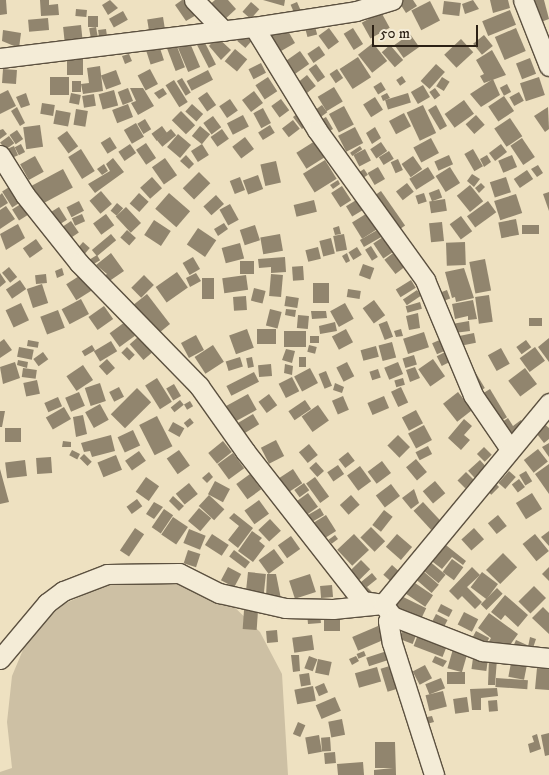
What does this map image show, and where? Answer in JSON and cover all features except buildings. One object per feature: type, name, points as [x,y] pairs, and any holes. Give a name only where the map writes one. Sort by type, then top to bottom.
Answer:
[{"type":"street","points":[[194,0],[224,31]]},
{"type":"street","points":[[0,58],[254,27],[356,11],[392,0]]},
{"type":"street","points":[[523,0],[549,66]]},
{"type":"street","points":[[254,27],[317,130],[425,280],[472,395],[510,449]]},
{"type":"street","points":[[0,156],[25,195],[79,263],[199,386],[245,451],[362,601],[388,610],[482,651],[549,658]]},
{"type":"street","points":[[434,775],[392,643],[388,610],[510,449],[549,404]]},
{"type":"street","points":[[0,659],[47,603],[63,591],[107,574],[179,573],[219,594],[284,608],[388,610]]},
{"type":"shaded area","points":[[189,582],[227,600],[260,632],[282,674],[288,775],[0,775],[0,772],[12,768],[7,722],[12,676],[30,633],[64,604],[110,583]]}]
